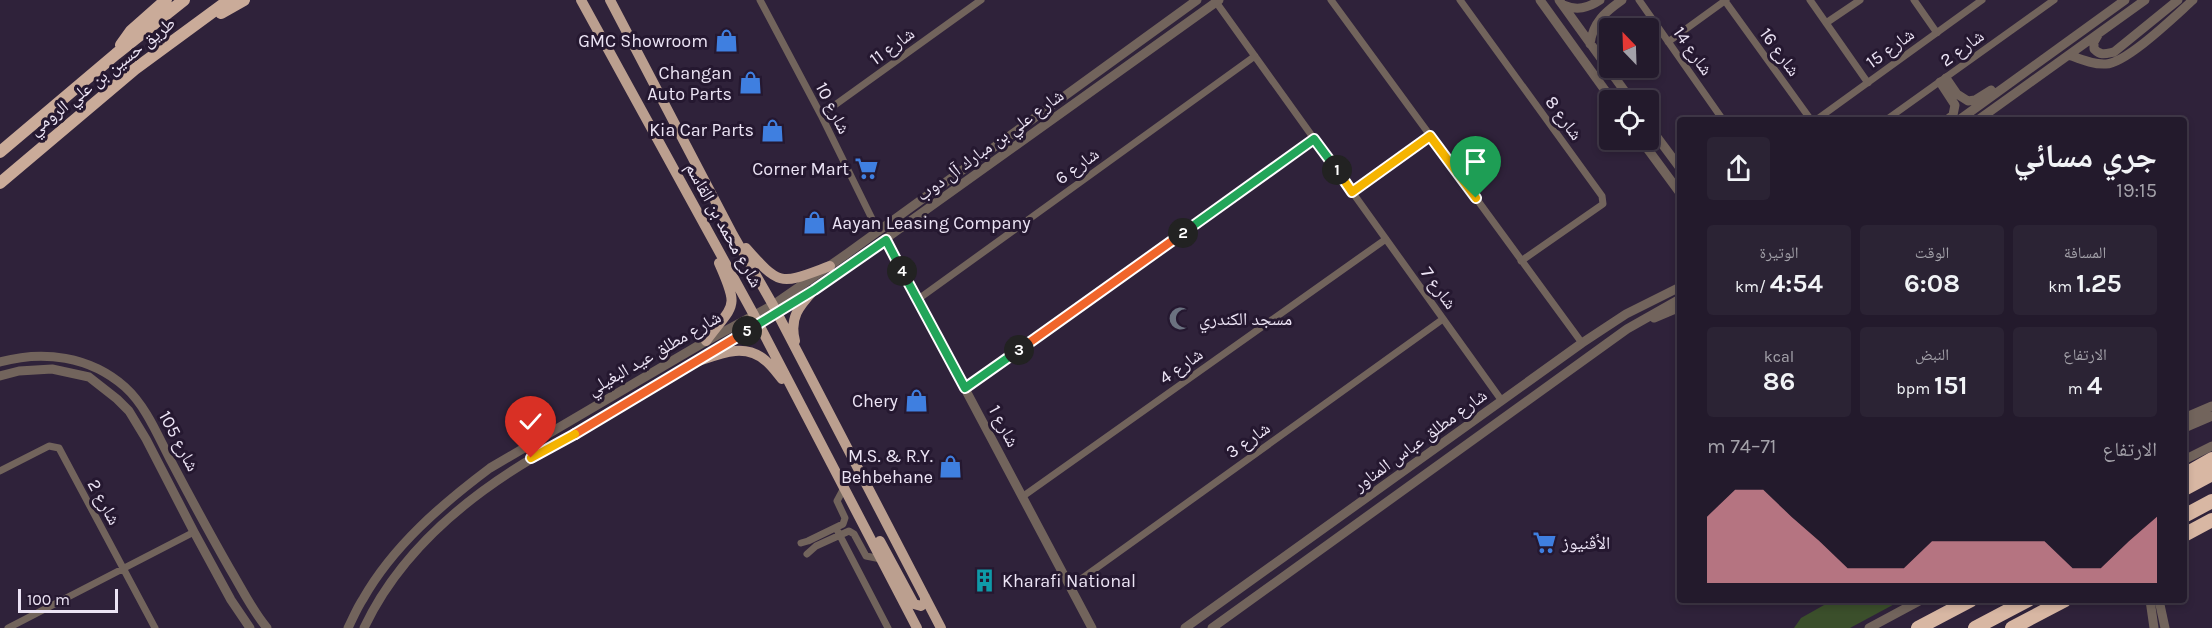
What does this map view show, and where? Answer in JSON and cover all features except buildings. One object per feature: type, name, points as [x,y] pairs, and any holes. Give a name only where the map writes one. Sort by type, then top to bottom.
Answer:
[{"type":"highway","points":[[116,54],[130,31],[166,0]]},
{"type":"highway","name":"طريق حسين بن علي الرومي","points":[[0,152],[184,0]]},
{"type":"highway","name":"طريق حسين بن علي الرومي","points":[[0,183],[135,69],[229,0]]},
{"type":"highway","points":[[203,20],[244,0]]},
{"type":"highway","points":[[2187,473],[2212,459]]},
{"type":"highway","points":[[2187,487],[2212,474]]},
{"type":"highway","points":[[2187,514],[2212,501]]},
{"type":"highway","points":[[2187,535],[2206,524]]},
{"type":"highway","points":[[1918,628],[1965,603]]},
{"type":"highway","points":[[1975,628],[2022,603]]},
{"type":"highway","points":[[2013,628],[2060,603]]},
{"type":"main road","name":"شارع محمد بن القاسم","points":[[581,0],[756,320],[917,628]]},
{"type":"main road","name":"شارع محمد بن القاسم","points":[[610,0],[733,235],[775,309],[941,628]]},
{"type":"main road","points":[[669,159],[731,293],[730,312],[706,341]]},
{"type":"main road","points":[[733,235],[764,269],[775,277],[798,278],[830,266]]},
{"type":"main road","points":[[800,358],[792,328],[794,318],[803,301],[814,290]]},
{"type":"main road","points":[[693,363],[728,351],[752,353],[765,360],[793,390]]},
{"type":"main road","points":[[862,522],[873,529],[914,604],[921,606],[925,602],[924,597]]},
{"type":"street","name":"شارع 10","points":[[760,0],[878,231]]},
{"type":"street","name":"شارع 11","points":[[821,116],[981,0]]},
{"type":"street","name":"شارع علي بن مبارك آل دوب","points":[[775,309],[830,266],[1197,0]]},
{"type":"street","points":[[1332,0],[1582,343]]},
{"type":"street","name":"شارع 8","points":[[1460,0],[1602,196],[1603,204],[1521,261]]},
{"type":"street","points":[[1540,0],[1605,90]]},
{"type":"street","points":[[1560,2],[1578,9],[1601,0],[1603,6],[1610,9]]},
{"type":"street","points":[[1590,44],[1596,24],[1622,0]]},
{"type":"street","name":"شارع 14","points":[[1639,0],[1721,117]]},
{"type":"street","points":[[1668,42],[1726,0]]},
{"type":"street","name":"شارع 16","points":[[1726,0],[1809,117]]},
{"type":"street","points":[[1810,0],[1868,83]]},
{"type":"street","points":[[1826,23],[1860,0]]},
{"type":"street","points":[[1914,0],[1937,33]]},
{"type":"street","name":"شارع 15","points":[[1820,117],[1982,0]]},
{"type":"street","name":"شارع 2","points":[[1891,117],[2054,0]]},
{"type":"street","points":[[1963,117],[2125,0]]},
{"type":"street","points":[[1982,117],[2145,0]]},
{"type":"street","points":[[2069,55],[2104,64],[2120,60],[2178,0]]},
{"type":"street","points":[[2099,32],[2094,42],[2094,49],[2098,54],[2105,55],[2115,52],[2137,41],[2193,0]]},
{"type":"street","name":"شارع علي بن مبارك آل دوب","points":[[775,309],[814,290],[886,240],[1217,1]]},
{"type":"street","name":"شارع 7","points":[[1217,1],[1502,401]]},
{"type":"street","points":[[1560,2],[1624,90]]},
{"type":"street","name":"شارع 6","points":[[917,300],[1255,56]]},
{"type":"street","points":[[1943,80],[1968,101],[1975,100],[2013,81]]},
{"type":"street","points":[[1943,80],[1955,105],[1951,117]]},
{"type":"street","points":[[1048,108],[1048,116],[1055,119]]},
{"type":"street","points":[[1033,118],[1041,121],[1040,129]]},
{"type":"street","points":[[1352,192],[1430,136]]},
{"type":"street","points":[[965,388],[1314,139]]},
{"type":"street","points":[[1659,139],[1677,164]]},
{"type":"street","points":[[1648,150],[1677,189]]},
{"type":"street","name":"شارع 4","points":[[1022,497],[1386,239]]},
{"type":"street","name":"شارع 1","points":[[886,240],[1092,628]]},
{"type":"street","name":"شارع مطلق عباس المناور","points":[[1185,628],[1582,343],[1626,314],[1677,288]]},
{"type":"street","name":"شارع مطلق عباس المناور","points":[[1212,628],[1627,329],[1677,301]]},
{"type":"street","name":"شارع مطلق عيد البغيلي","points":[[364,628],[381,596],[422,544],[478,494],[513,470],[693,363],[775,309]]},
{"type":"street","points":[[1627,329],[1677,309]]},
{"type":"street","name":"شارع 3","points":[[1070,587],[1443,319]]},
{"type":"street","name":"شارع مطلق عيد البغيلي","points":[[348,628],[363,598],[384,568],[412,535],[441,507],[490,468],[706,341],[756,320]]},
{"type":"street","name":"شارع 105","points":[[0,362],[18,357],[42,355],[61,357],[86,364],[110,375],[126,388],[142,407],[204,524],[267,628]]},
{"type":"street","name":"شارع 105","points":[[0,376],[19,371],[44,369],[89,377],[129,411],[231,600],[250,628]]},
{"type":"street","points":[[2187,417],[2212,406]]},
{"type":"street","points":[[2187,427],[2212,416]]},
{"type":"street","points":[[513,470],[519,461],[562,435],[565,432],[563,425]]},
{"type":"street","points":[[146,439],[150,435],[157,434]]},
{"type":"street","name":"شارع 2","points":[[0,471],[49,446],[59,448],[155,628]]},
{"type":"street","points":[[2187,459],[2212,447]]},
{"type":"street","points":[[807,554],[837,531],[845,521],[837,501],[844,488]]},
{"type":"street","points":[[837,531],[888,628]]},
{"type":"street","points":[[801,543],[837,531],[851,532],[866,556],[881,559]]},
{"type":"street","points":[[8,628],[194,532]]},
{"type":"street","points":[[1869,628],[1915,603]]},
{"type":"street","points":[[2150,603],[2154,628]]},
{"type":"street","points":[[2160,603],[2165,628]]},
{"type":"green space","points":[[1828,603],[1896,603],[1850,628],[1794,628],[1801,618]]},
{"type":"place","name":"GMC Showroom","points":[[726,41]]},
{"type":"place","name":"Changan Auto Parts","points":[[750,83]]},
{"type":"place","name":"Kia Car Parts","points":[[772,130]]},
{"type":"place","name":"Corner Mart","points":[[867,169]]},
{"type":"place","name":"Aayan Leasing Company","points":[[814,223]]},
{"type":"place","name":"مسجد الكندري","points":[[1181,319]]},
{"type":"place","name":"Chery","points":[[916,401]]},
{"type":"place","name":"M.S. & R.Y. Behbehane","points":[[951,466]]},
{"type":"place","name":"الأڤنيوز","points":[[1544,543]]},
{"type":"place","name":"Kharafi National","points":[[984,581]]},
{"type":"route","points":[[531,458],[777,314],[886,240],[965,388],[1314,139],[1352,192],[1430,136],[1476,198]]}]
